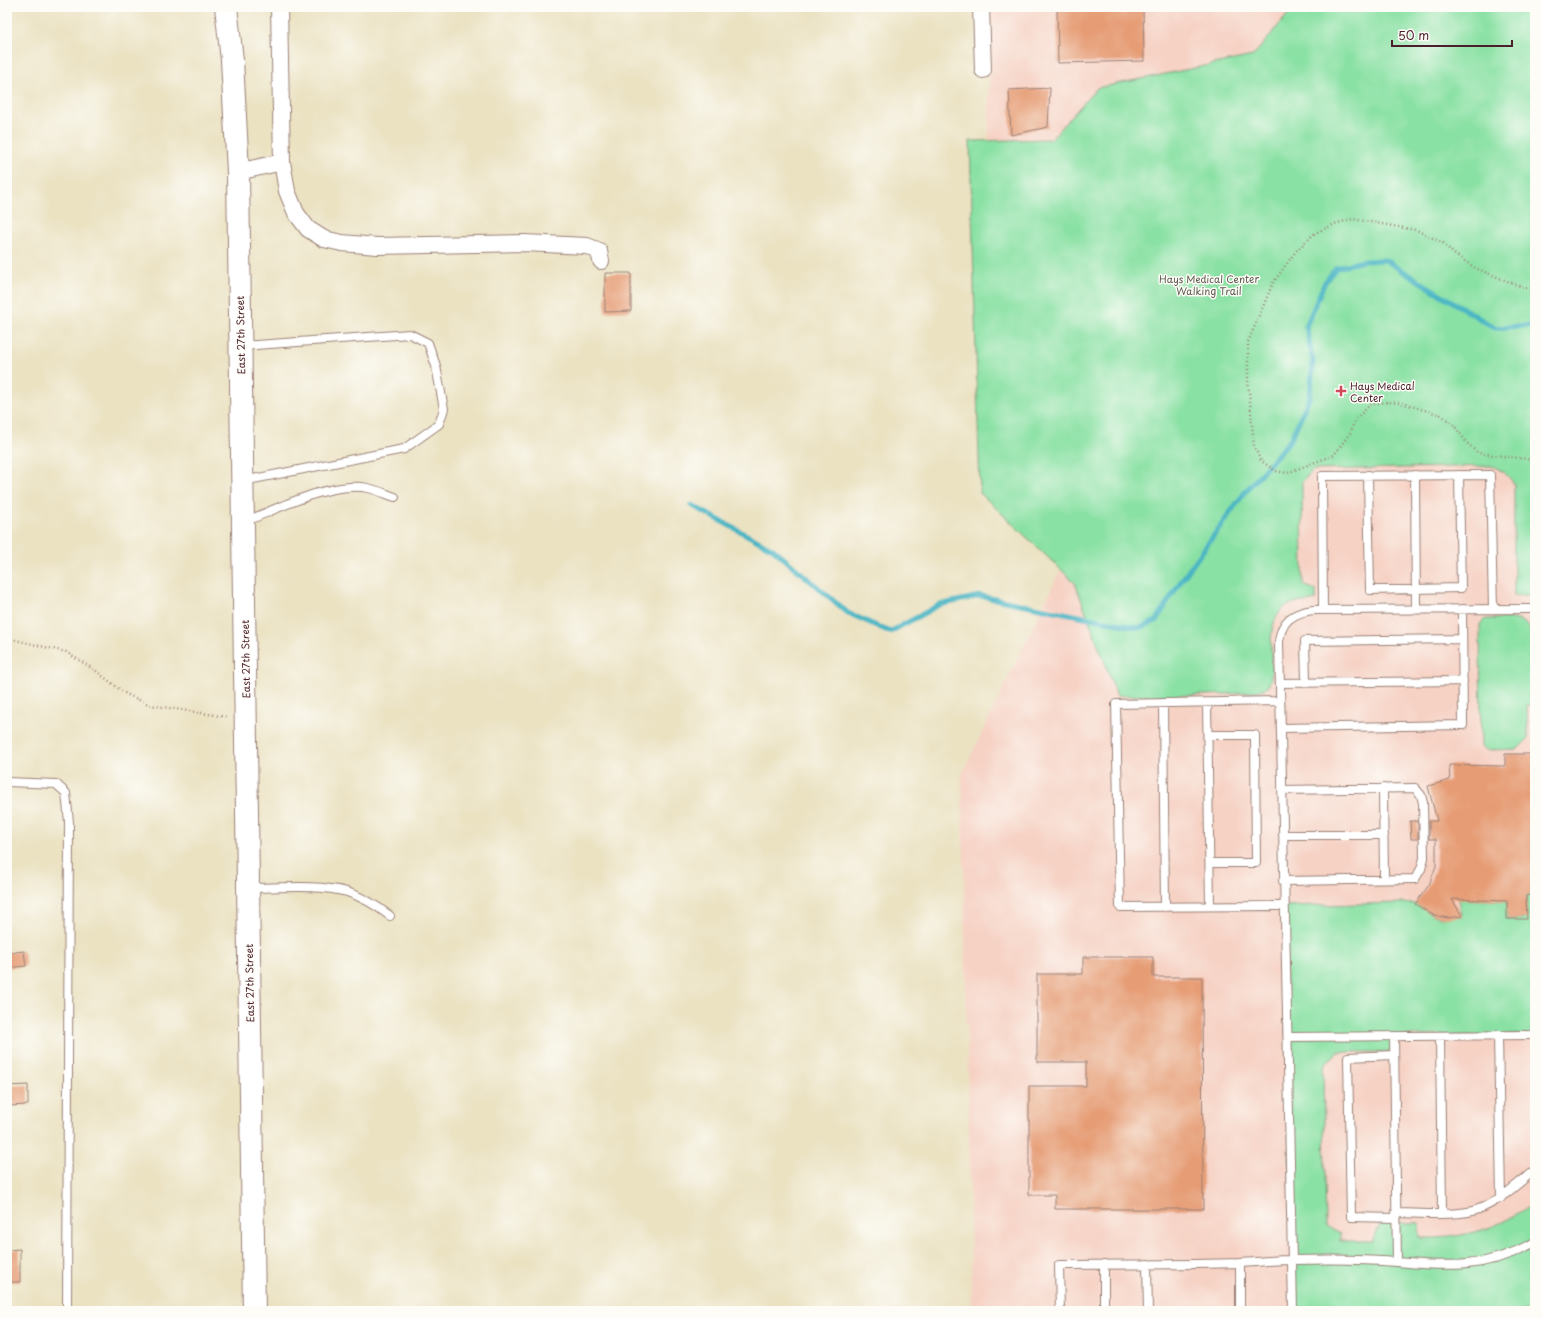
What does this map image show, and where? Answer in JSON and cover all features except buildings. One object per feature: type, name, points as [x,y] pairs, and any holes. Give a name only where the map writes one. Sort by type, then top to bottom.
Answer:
[{"type":"main road","name":"East 27th Street","points":[[226,7],[232,60],[238,172],[254,1311]]},
{"type":"street","points":[[279,7],[282,162],[287,191],[296,213],[308,229],[324,239],[342,243],[378,246],[524,243],[587,246],[599,251],[601,261]]},
{"type":"street","points":[[981,7],[982,70]]},
{"type":"street","points":[[238,172],[282,162]]},
{"type":"lane","points":[[240,346],[410,334],[428,343],[436,366],[444,409],[439,424],[404,449],[242,482]]},
{"type":"lane","points":[[1368,475],[1370,590],[1461,588],[1459,475]]},
{"type":"lane","points":[[1323,610],[1322,476],[1368,475],[1490,475],[1493,609]]},
{"type":"lane","points":[[1414,475],[1416,610]]},
{"type":"lane","points":[[243,522],[318,493],[344,487],[368,488],[395,497]]},
{"type":"lane","points":[[1281,728],[1463,725],[1462,609]]},
{"type":"lane","points":[[1293,1311],[1289,1037],[1283,881],[1279,642],[1284,624],[1293,615],[1323,610],[1535,609]]},
{"type":"lane","points":[[1306,682],[1306,641],[1462,640]]},
{"type":"lane","points":[[1280,683],[1462,682]]},
{"type":"lane","points":[[1207,702],[1210,906]]},
{"type":"lane","points":[[1280,702],[1116,704],[1120,907],[1284,906]]},
{"type":"lane","points":[[1163,703],[1165,907]]},
{"type":"lane","points":[[1208,735],[1255,735],[1256,863],[1210,863]]},
{"type":"lane","points":[[7,782],[56,784],[66,793],[69,822],[67,1311]]},
{"type":"lane","points":[[1383,788],[1384,879]]},
{"type":"lane","points":[[1282,790],[1415,788],[1421,795],[1423,803],[1424,858],[1421,869],[1415,879],[1283,881]]},
{"type":"lane","points":[[1282,835],[1384,835]]},
{"type":"lane","points":[[248,888],[320,888],[346,892],[375,905],[390,916]]},
{"type":"lane","points":[[1498,1035],[1500,1198]]},
{"type":"lane","points":[[1289,1037],[1535,1035]]},
{"type":"lane","points":[[1394,1036],[1397,1262]]},
{"type":"lane","points":[[1440,1036],[1442,1213]]},
{"type":"lane","points":[[1394,1055],[1348,1057],[1351,1217],[1396,1216],[1478,1210],[1500,1198],[1535,1170]]},
{"type":"lane","points":[[1060,1311],[1059,1265],[1240,1263],[1292,1260],[1397,1262],[1422,1266],[1473,1264],[1498,1259],[1535,1242]]},
{"type":"lane","points":[[1240,1263],[1240,1311]]},
{"type":"lane","points":[[1104,1264],[1104,1311]]},
{"type":"lane","points":[[1148,1264],[1148,1311]]},
{"type":"path","points":[[1535,289],[1524,288],[1475,268],[1454,254],[1443,244],[1416,230],[1353,219],[1337,223],[1315,233],[1295,252],[1279,273],[1264,301],[1248,342],[1248,380],[1254,446],[1261,461],[1276,472],[1287,473],[1334,455],[1350,433],[1355,420],[1370,405],[1385,402],[1401,403],[1441,415],[1453,424],[1468,444],[1478,453],[1535,460]]},
{"type":"path","points":[[7,638],[66,652],[96,671],[126,694],[150,705],[246,721]]},
{"type":"shaded area","name":"Hays Medical Center","points":[[989,7],[1535,7],[1535,1311],[972,1311],[962,774],[1329,13],[1281,54],[1074,159],[989,156]]},
{"type":"green space","name":"Hays Medical Center Walking Trail","points":[[1294,7],[1535,7],[1535,594],[1514,596],[1514,484],[1507,475],[1499,469],[1492,466],[1313,470],[1302,482],[1303,585],[1316,590],[1316,599],[1309,602],[1292,603],[1285,607],[1277,616],[1271,637],[1272,671],[1267,687],[1259,691],[1242,693],[1117,696],[1075,583],[980,493],[970,141],[1051,139],[1097,88],[1253,56]]},
{"type":"green space","points":[[1504,618],[1517,620],[1523,622],[1531,631],[1532,705],[1527,705],[1528,739],[1518,749],[1487,750],[1481,747],[1480,624],[1485,619]]},
{"type":"green space","points":[[1535,893],[1535,1035],[1394,1036],[1394,1052],[1338,1052],[1328,1061],[1323,1070],[1326,1226],[1340,1234],[1340,1241],[1372,1241],[1380,1223],[1419,1223],[1420,1238],[1451,1237],[1481,1230],[1509,1219],[1535,1201],[1535,1311],[1293,1311],[1284,906],[1400,903],[1415,904],[1433,915],[1441,917],[1462,916],[1459,908],[1459,899],[1507,901],[1507,919],[1527,919],[1526,896]]},
{"type":"waterway","points":[[691,505],[773,549],[848,613],[890,632],[939,605],[980,596],[1139,628],[1156,621],[1181,581],[1245,492],[1291,439],[1310,396],[1313,361],[1306,326],[1325,282],[1336,268],[1363,261],[1385,260],[1495,328],[1535,325]]},
{"type":"place","name":"Hays Medical Center","points":[[1341,391]]}]
